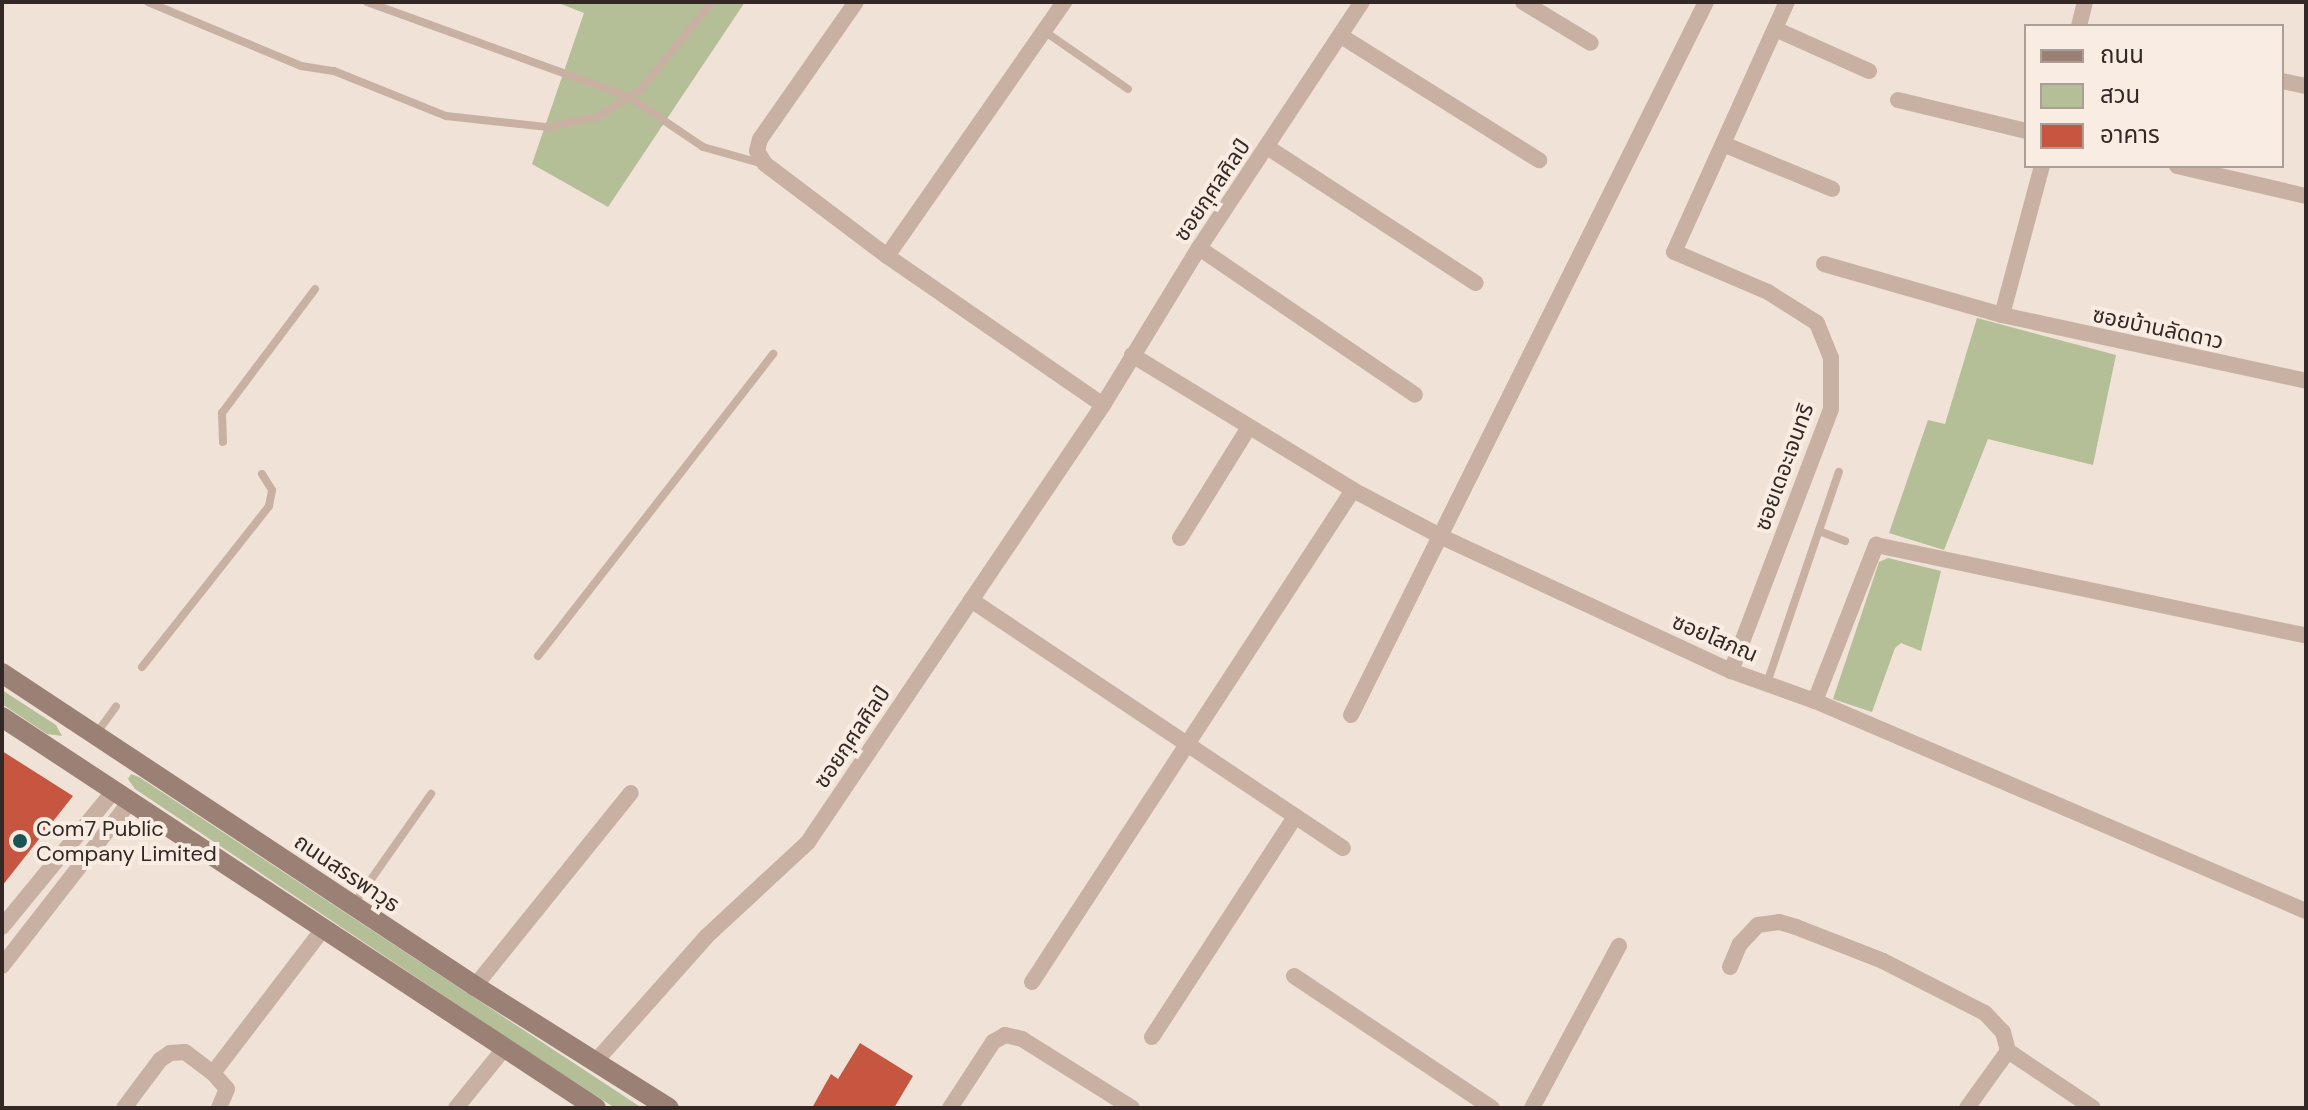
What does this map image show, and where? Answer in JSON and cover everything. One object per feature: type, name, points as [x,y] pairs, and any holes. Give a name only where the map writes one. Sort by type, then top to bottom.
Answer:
[{"type":"main road","name":"ถนนสรรพาวุธ","points":[[2,673],[475,986],[669,1108]]},
{"type":"main road","points":[[2,717],[503,1050],[596,1108]]},
{"type":"main road","points":[[75,766],[96,734]]},
{"type":"street","points":[[856,2],[760,139],[757,151],[765,164],[887,256],[1103,405]]},
{"type":"street","points":[[887,256],[1064,2]]},
{"type":"street","name":"ซอยกุศลศิลป์","points":[[596,1061],[707,936],[757,893],[808,842],[1103,405],[1199,248],[1362,2]]},
{"type":"street","points":[[1523,2],[1591,43]]},
{"type":"street","points":[[1351,715],[1706,2]]},
{"type":"street","name":"ซอยเดอะเจนทริ","points":[[1731,671],[1831,409],[1831,358],[1817,323],[1768,292],[1674,252],[1787,2]]},
{"type":"street","points":[[2080,24],[2085,2]]},
{"type":"street","points":[[1775,29],[1869,71]]},
{"type":"street","points":[[1341,36],[1539,160]]},
{"type":"street","points":[[2284,81],[2306,86]]},
{"type":"street","points":[[1898,100],[2024,131]]},
{"type":"street","points":[[1723,144],[1832,189]]},
{"type":"street","points":[[1267,147],[1476,283]]},
{"type":"street","points":[[2002,315],[2041,168]]},
{"type":"street","points":[[2186,168],[2306,196]]},
{"type":"street","points":[[1199,248],[1415,395]]},
{"type":"street","name":"ซอยบ้านลัดดาว","points":[[1824,264],[2002,315],[2306,381]]},
{"type":"street","name":"ซอยโสภณ","points":[[1132,355],[1353,490],[1442,537],[1731,671],[1815,701],[2306,911]]},
{"type":"street","points":[[1180,538],[1249,427]]},
{"type":"street","points":[[1032,982],[1353,490]]},
{"type":"street","points":[[1815,701],[1876,545],[2306,636]]},
{"type":"street","points":[[971,600],[1187,747],[1343,848]]},
{"type":"street","points":[[475,986],[631,793]]},
{"type":"street","points":[[3,924],[121,797]]},
{"type":"street","points":[[2,966],[121,797]]},
{"type":"street","points":[[1152,1037],[1294,818]]},
{"type":"street","points":[[1730,967],[1740,944],[1758,925],[1779,922],[1796,927],[1883,961],[1985,1013],[2003,1032],[2008,1051],[2093,1108]]},
{"type":"street","points":[[213,1073],[323,929]]},
{"type":"street","points":[[1532,1108],[1619,946]]},
{"type":"street","points":[[1294,976],[1492,1108]]},
{"type":"street","points":[[950,1108],[993,1042],[1005,1035],[1022,1039],[1132,1108]]},
{"type":"street","points":[[456,1108],[503,1050]]},
{"type":"street","points":[[1967,1108],[2008,1051]]},
{"type":"street","points":[[124,1108],[160,1060],[170,1053],[185,1052],[213,1073],[227,1089],[219,1108]]},
{"type":"lane","points":[[148,2],[301,66],[334,71],[446,116],[548,127],[597,117],[639,91],[712,2]]},
{"type":"lane","points":[[367,2],[629,97],[703,147],[765,164]]},
{"type":"lane","points":[[1044,31],[1128,89]]},
{"type":"lane","points":[[223,442],[222,413],[315,289]]},
{"type":"lane","points":[[538,656],[773,354]]},
{"type":"lane","points":[[1767,683],[1839,472]]},
{"type":"lane","points":[[142,667],[269,506],[272,490],[262,474]]},
{"type":"lane","points":[[1819,531],[1845,541]]},
{"type":"lane","points":[[96,734],[116,706]]},
{"type":"lane","points":[[353,906],[431,794]]},
{"type":"green space","points":[[556,2],[745,2],[608,207],[532,164],[584,13]]},
{"type":"green space","points":[[1977,318],[2116,355],[2093,465],[1988,439],[1944,550],[1889,533],[1928,420],[1945,424]]},
{"type":"green space","points":[[1888,558],[1941,571],[1921,651],[1901,643],[1895,648],[1872,712],[1833,699],[1879,562]]},
{"type":"green space","points":[[2,690],[56,725],[62,736],[47,734],[2,704]]},
{"type":"green space","points":[[131,774],[642,1108],[615,1108],[513,1042],[135,789],[128,779]]},
{"type":"building","name":"Com7 Public Company Limited","points":[[2,751],[73,796],[2,886]]},
{"type":"building","points":[[860,1043],[913,1076],[894,1108],[812,1108],[831,1074],[838,1079]]},
{"type":"place","name":"Com7 Public Company Limited","points":[[20,841]]}]
